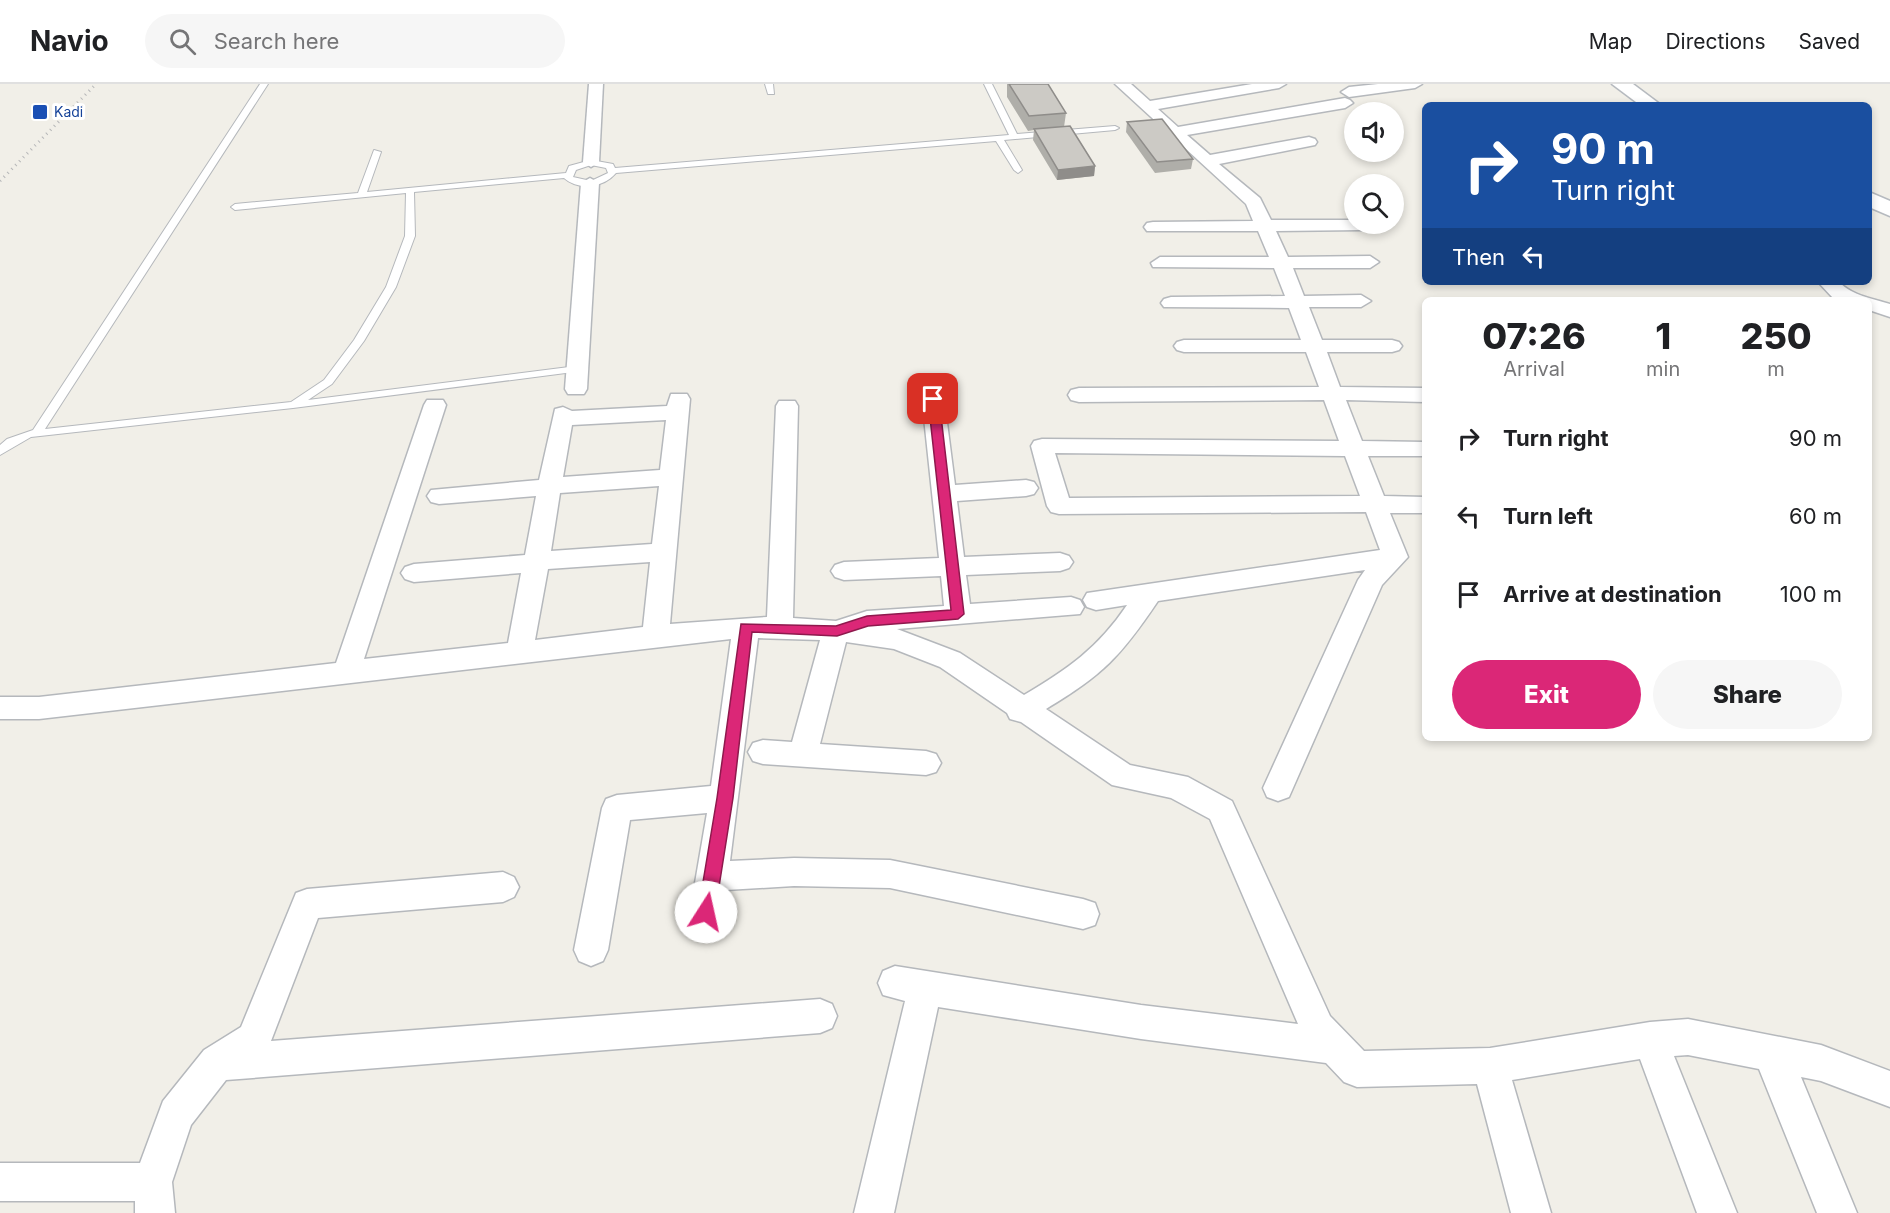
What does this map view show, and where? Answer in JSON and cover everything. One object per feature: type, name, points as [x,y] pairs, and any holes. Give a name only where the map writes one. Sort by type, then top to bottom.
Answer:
[{"type":"street","points":[[591,162],[596,84]]},
{"type":"street","points":[[1122,84],[1254,202],[1297,302],[1395,556]]},
{"type":"street","points":[[1147,106],[1280,84]]},
{"type":"street","points":[[1174,132],[1415,84]]},
{"type":"street","points":[[1621,84],[1648,102]]},
{"type":"street","points":[[1206,161],[1309,142]]},
{"type":"street","points":[[576,389],[590,183]]},
{"type":"street","points":[[1872,200],[1890,210]]},
{"type":"street","points":[[1153,227],[1344,225]]},
{"type":"street","points":[[1160,263],[1370,262]]},
{"type":"street","points":[[1172,303],[1361,301]]},
{"type":"street","points":[[1872,305],[1890,311]]},
{"type":"street","points":[[1184,346],[1392,346]]},
{"type":"street","points":[[1079,395],[1422,395]]},
{"type":"street","points":[[933,399],[958,614]]},
{"type":"street","points":[[347,671],[435,405]]},
{"type":"street","points":[[520,651],[562,417],[679,405],[656,634]]},
{"type":"street","points":[[780,627],[787,406]]},
{"type":"street","points":[[1422,449],[1042,446],[1059,506],[1279,503],[1422,505]]},
{"type":"street","points":[[440,495],[671,477]]},
{"type":"street","points":[[944,494],[1026,488]]},
{"type":"street","points":[[414,573],[664,552]]},
{"type":"street","points":[[837,631],[867,621],[1083,603],[1395,556]]},
{"type":"street","points":[[1278,788],[1371,579],[1395,556]]},
{"type":"street","points":[[844,571],[1060,561]]},
{"type":"street","points":[[1022,710],[1065,684],[1101,657],[1119,638],[1150,592]]},
{"type":"street","points":[[0,708],[39,708],[656,634],[746,627],[837,631],[897,639],[950,660],[1123,776],[1177,786],[1221,810],[1318,1028],[1357,1069],[1490,1066],[1650,1040],[1688,1037],[1821,1063],[1890,1089]]},
{"type":"street","points":[[706,912],[725,798],[746,627]]},
{"type":"street","points":[[803,754],[837,631]]},
{"type":"street","points":[[763,752],[926,763]]},
{"type":"street","points":[[591,950],[617,808],[725,798]]},
{"type":"street","points":[[712,876],[794,872],[890,874],[1083,915]]},
{"type":"street","points":[[0,1182],[154,1197],[176,1114],[217,1063],[254,1039],[307,904],[503,887]]},
{"type":"street","points":[[874,1213],[910,985],[1141,1022],[1335,1046]]},
{"type":"street","points":[[217,1063],[820,1017]]},
{"type":"street","points":[[1650,1040],[1717,1213]]},
{"type":"street","points":[[1771,1053],[1790,1094],[1837,1213]]},
{"type":"street","points":[[1490,1066],[1532,1213]]},
{"type":"lane","points":[[36,434],[264,84]]},
{"type":"lane","points":[[988,84],[1014,136]]},
{"type":"lane","points":[[568,175],[576,182],[590,183],[604,179],[612,171],[1115,128]]},
{"type":"lane","points":[[999,138],[1018,170]]},
{"type":"lane","points":[[362,194],[377,152]]},
{"type":"lane","points":[[236,207],[568,175],[577,165],[591,162],[605,164],[612,171]]},
{"type":"lane","points":[[293,405],[328,382],[359,341],[391,287],[410,236],[410,190]]},
{"type":"lane","points":[[0,451],[11,442],[36,434],[293,405],[578,369]]},
{"type":"building","points":[[1009,84],[1048,84],[1066,113],[1029,116]]},
{"type":"building","points":[[1162,119],[1193,159],[1157,162],[1127,122]]},
{"type":"building","points":[[1070,126],[1095,166],[1058,170],[1034,129]]},
{"type":"railway","points":[[0,181],[96,84]]},
{"type":"place","name":"Kadi","points":[[40,112]]},
{"type":"route","points":[[706,912],[725,798],[746,627],[837,631],[867,621],[958,614],[933,399]]}]
